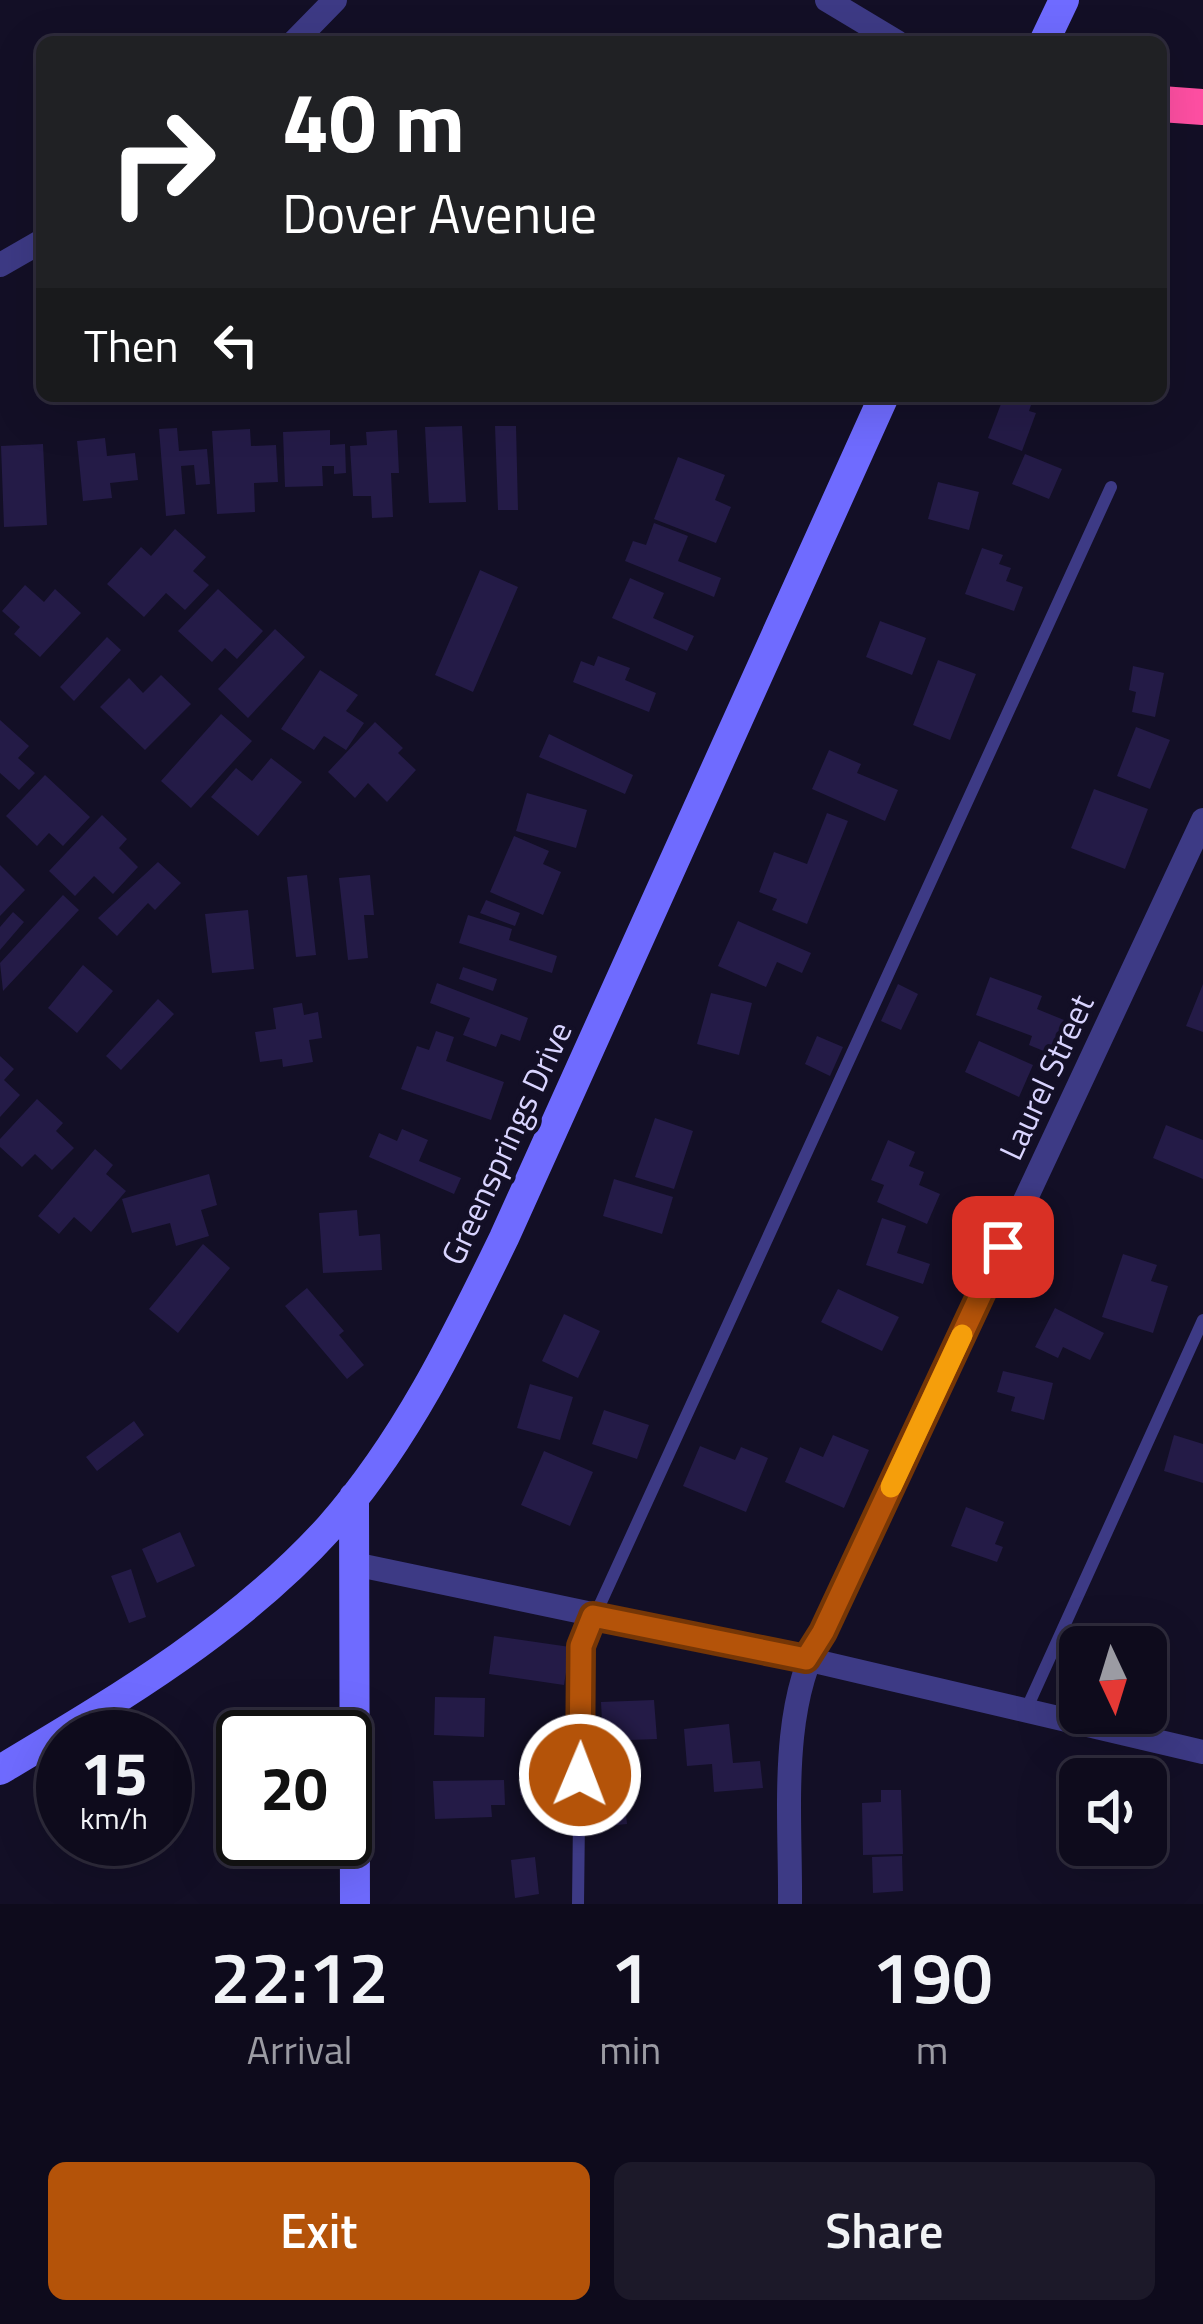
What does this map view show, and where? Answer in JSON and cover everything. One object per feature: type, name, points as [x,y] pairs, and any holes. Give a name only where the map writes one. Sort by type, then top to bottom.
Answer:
[{"type":"highway","points":[[1167,104],[1203,107]]},
{"type":"street","points":[[300,36],[335,0]]},
{"type":"street","points":[[827,0],[887,36]]},
{"type":"street","points":[[1047,36],[1064,0]]},
{"type":"street","points":[[0,265],[36,245]]},
{"type":"street","name":"Greensprings Drive","points":[[0,1770],[152,1676],[218,1629],[274,1582],[354,1497],[394,1443],[436,1374],[504,1238],[881,402]]},
{"type":"street","name":"Laurel Street","points":[[790,1904],[796,1694],[806,1659],[823,1632],[1203,820]]},
{"type":"street","points":[[354,1497],[355,1904]]},
{"type":"street","points":[[354,1564],[806,1659],[1203,1753]]},
{"type":"lane","points":[[578,1904],[581,1646],[1111,488]]},
{"type":"lane","points":[[1026,1710],[1203,1320]]},
{"type":"building","points":[[1002,402],[1032,402],[1029,411],[1036,413],[1022,451],[988,438]]},
{"type":"building","points":[[462,426],[466,502],[429,503],[425,427]]},
{"type":"building","points":[[495,426],[516,426],[518,510],[498,510]]},
{"type":"building","points":[[177,428],[179,451],[207,449],[210,484],[196,485],[194,465],[181,466],[185,514],[166,516],[159,429]]},
{"type":"building","points":[[250,429],[251,446],[276,445],[278,482],[254,483],[255,512],[217,514],[212,431]]},
{"type":"building","points":[[330,430],[330,445],[345,444],[346,473],[334,474],[334,466],[322,466],[323,486],[285,487],[283,432]]},
{"type":"building","points":[[397,430],[399,473],[391,473],[393,517],[372,518],[371,496],[353,496],[350,446],[367,445],[366,432]]},
{"type":"building","points":[[105,438],[107,456],[135,453],[138,480],[110,483],[112,498],[83,501],[77,441]]},
{"type":"building","points":[[43,444],[47,525],[4,527],[1,446]]},
{"type":"building","points":[[1025,454],[1062,469],[1049,499],[1012,484]]},
{"type":"building","points":[[678,457],[725,475],[715,500],[731,507],[716,543],[654,519]]},
{"type":"building","points":[[938,482],[979,492],[969,530],[928,519]]},
{"type":"building","points":[[654,523],[688,536],[678,561],[721,578],[714,597],[625,561],[633,541],[646,545]]},
{"type":"building","points":[[175,529],[206,557],[193,571],[209,585],[185,610],[166,593],[144,617],[107,584],[141,547],[151,556]]},
{"type":"building","points":[[982,548],[1003,555],[999,564],[1011,568],[1006,581],[1023,587],[1014,611],[965,594]]},
{"type":"building","points":[[480,570],[518,587],[473,692],[435,675]]},
{"type":"building","points":[[630,578],[664,593],[653,618],[694,636],[687,651],[612,618]]},
{"type":"building","points":[[25,585],[44,602],[55,589],[81,613],[40,657],[14,634],[20,627],[2,611]]},
{"type":"building","points":[[218,589],[263,631],[237,659],[225,648],[212,662],[178,631]]},
{"type":"building","points":[[880,621],[926,638],[912,675],[866,657]]},
{"type":"building","points":[[275,629],[305,657],[248,718],[218,689]]},
{"type":"building","points":[[107,637],[121,650],[74,701],[60,687]]},
{"type":"building","points":[[598,656],[630,668],[625,680],[656,693],[649,712],[573,682],[581,661],[594,666]]},
{"type":"building","points":[[938,660],[976,674],[950,740],[913,725]]},
{"type":"building","points":[[1133,666],[1164,673],[1155,717],[1132,712]]},
{"type":"building","points":[[320,670],[358,695],[346,711],[364,723],[346,750],[324,736],[314,750],[281,729]]},
{"type":"building","points":[[161,675],[191,704],[145,750],[100,707],[129,678],[143,693]]},
{"type":"building","points":[[221,714],[252,741],[191,808],[161,781]]},
{"type":"building","points":[[0,720],[29,746],[18,758],[35,773],[19,790],[0,773]]},
{"type":"building","points":[[375,722],[403,748],[398,753],[416,770],[387,802],[368,783],[355,798],[328,772]]},
{"type":"building","points":[[1136,727],[1170,740],[1150,789],[1117,776]]},
{"type":"building","points":[[549,734],[633,775],[625,794],[539,757]]},
{"type":"building","points":[[829,750],[861,764],[857,773],[898,790],[885,821],[812,789]]},
{"type":"building","points":[[271,758],[302,782],[258,836],[211,797],[236,768],[252,781]]},
{"type":"building","points":[[45,775],[90,817],[63,846],[49,833],[37,846],[6,816]]},
{"type":"building","points":[[1094,789],[1148,809],[1125,869],[1071,848]]},
{"type":"building","points":[[527,793],[587,810],[576,848],[516,831]]},
{"type":"building","points":[[827,813],[848,821],[807,924],[772,910],[777,899],[759,892],[774,852],[807,864]]},
{"type":"building","points":[[102,815],[127,839],[119,848],[138,867],[113,894],[94,876],[75,896],[49,871]]},
{"type":"building","points":[[514,836],[549,851],[543,864],[561,872],[543,915],[490,892]]},
{"type":"building","points":[[158,862],[181,883],[155,910],[148,903],[117,936],[98,918]]},
{"type":"building","points":[[0,865],[25,890],[0,916]]},
{"type":"building","points":[[307,875],[316,955],[296,957],[287,877]]},
{"type":"building","points":[[370,875],[374,915],[364,915],[368,958],[348,960],[339,878]]},
{"type":"building","points":[[63,895],[79,910],[3,991],[0,963]]},
{"type":"building","points":[[486,900],[520,913],[515,926],[480,913]]},
{"type":"building","points":[[248,910],[254,969],[212,973],[205,914]]},
{"type":"building","points":[[13,912],[24,922],[0,950],[0,927]]},
{"type":"building","points":[[468,915],[512,929],[509,940],[557,956],[552,973],[459,943]]},
{"type":"building","points":[[738,921],[811,953],[802,973],[777,962],[766,987],[718,966]]},
{"type":"building","points":[[83,965],[113,991],[77,1033],[48,1008]]},
{"type":"building","points":[[463,967],[497,979],[493,991],[459,979]]},
{"type":"building","points":[[990,977],[1042,996],[1037,1009],[1064,1020],[1051,1054],[1029,1045],[1032,1036],[976,1015]]},
{"type":"building","points":[[437,983],[528,1018],[520,1041],[501,1034],[496,1047],[463,1035],[470,1018],[430,1003]]},
{"type":"building","points":[[898,984],[918,994],[901,1030],[881,1021]]},
{"type":"building","points":[[1203,984],[1203,1032],[1186,1026]]},
{"type":"building","points":[[711,993],[752,1003],[739,1055],[697,1044]]},
{"type":"building","points":[[158,999],[174,1014],[121,1070],[106,1056]]},
{"type":"building","points":[[302,1003],[304,1015],[318,1012],[322,1038],[309,1040],[313,1062],[283,1067],[282,1059],[260,1062],[255,1032],[276,1029],[273,1008]]},
{"type":"building","points":[[436,1031],[454,1037],[446,1061],[504,1082],[491,1120],[401,1089],[417,1046],[429,1050]]},
{"type":"building","points":[[817,1036],[843,1047],[830,1076],[805,1064]]},
{"type":"building","points":[[979,1041],[1033,1065],[1019,1097],[965,1072]]},
{"type":"building","points":[[0,1056],[14,1069],[4,1080],[20,1095],[0,1117]]},
{"type":"building","points":[[37,1099],[63,1123],[56,1131],[74,1148],[52,1170],[35,1154],[22,1167],[0,1147],[0,1139]]},
{"type":"building","points":[[655,1118],[693,1131],[674,1189],[635,1177]]},
{"type":"building","points":[[1166,1125],[1203,1140],[1203,1179],[1153,1158]]},
{"type":"building","points":[[402,1129],[428,1140],[419,1161],[461,1178],[454,1194],[369,1157],[379,1133],[397,1141]]},
{"type":"building","points":[[888,1140],[915,1152],[909,1166],[924,1172],[919,1185],[940,1194],[927,1224],[877,1202],[884,1185],[871,1180]]},
{"type":"building","points":[[95,1149],[113,1165],[106,1174],[126,1191],[91,1232],[74,1217],[59,1234],[38,1216]]},
{"type":"building","points":[[209,1174],[217,1205],[201,1210],[209,1236],[176,1246],[170,1223],[132,1233],[122,1199]]},
{"type":"building","points":[[614,1179],[673,1197],[662,1234],[603,1216]]},
{"type":"building","points":[[357,1210],[359,1236],[380,1234],[382,1270],[323,1273],[319,1213]]},
{"type":"building","points":[[882,1218],[906,1226],[897,1253],[930,1264],[923,1284],[866,1265]]},
{"type":"building","points":[[203,1244],[230,1268],[178,1333],[149,1309]]},
{"type":"building","points":[[1123,1254],[1157,1265],[1151,1281],[1168,1286],[1153,1333],[1102,1317]]},
{"type":"building","points":[[307,1288],[344,1331],[339,1335],[364,1365],[347,1379],[285,1306]]},
{"type":"building","points":[[838,1289],[899,1317],[882,1351],[821,1322]]},
{"type":"building","points":[[1055,1308],[1104,1333],[1090,1360],[1063,1347],[1058,1358],[1035,1347]]},
{"type":"building","points":[[564,1314],[600,1331],[578,1378],[542,1361]]},
{"type":"building","points":[[1003,1371],[1053,1383],[1044,1420],[1011,1411],[1015,1397],[997,1392]]},
{"type":"building","points":[[530,1384],[573,1397],[560,1440],[517,1428]]},
{"type":"building","points":[[604,1410],[649,1425],[637,1459],[592,1444]]},
{"type":"building","points":[[134,1421],[144,1435],[97,1471],[86,1457]]},
{"type":"building","points":[[833,1435],[869,1450],[844,1508],[785,1482],[800,1447],[823,1457]]},
{"type":"building","points":[[1174,1435],[1203,1444],[1203,1483],[1164,1471]]},
{"type":"building","points":[[700,1446],[735,1460],[741,1447],[768,1458],[746,1512],[683,1486]]},
{"type":"building","points":[[544,1451],[593,1472],[570,1526],[521,1505]]},
{"type":"building","points":[[966,1507],[1004,1522],[995,1544],[1003,1547],[997,1562],[951,1546]]},
{"type":"building","points":[[180,1532],[195,1566],[157,1583],[142,1549]]},
{"type":"building","points":[[131,1569],[146,1617],[129,1623],[111,1576]]},
{"type":"building","points":[[494,1636],[570,1647],[564,1685],[489,1674]]},
{"type":"building","points":[[435,1697],[485,1698],[484,1737],[434,1735]]},
{"type":"building","points":[[654,1700],[657,1739],[603,1741],[601,1702]]},
{"type":"building","points":[[729,1724],[733,1763],[760,1761],[763,1788],[714,1792],[712,1764],[687,1766],[684,1729]]},
{"type":"building","points":[[635,1747],[636,1773],[608,1774],[607,1749]]},
{"type":"building","points":[[522,1765],[557,1767],[556,1798],[520,1795]]},
{"type":"building","points":[[504,1780],[505,1805],[491,1805],[492,1817],[435,1819],[433,1781]]},
{"type":"building","points":[[881,1790],[901,1790],[903,1854],[863,1855],[862,1803],[881,1802]]},
{"type":"building","points":[[624,1796],[627,1824],[597,1827],[594,1799]]},
{"type":"building","points":[[902,1856],[903,1891],[873,1893],[872,1857]]},
{"type":"building","points":[[535,1857],[539,1894],[515,1898],[511,1860]]},
{"type":"slow traffic","points":[[891,1487],[962,1335]]},
{"type":"route","points":[[580,1775],[581,1646],[593,1616],[806,1659],[823,1632],[1003,1247]]}]
